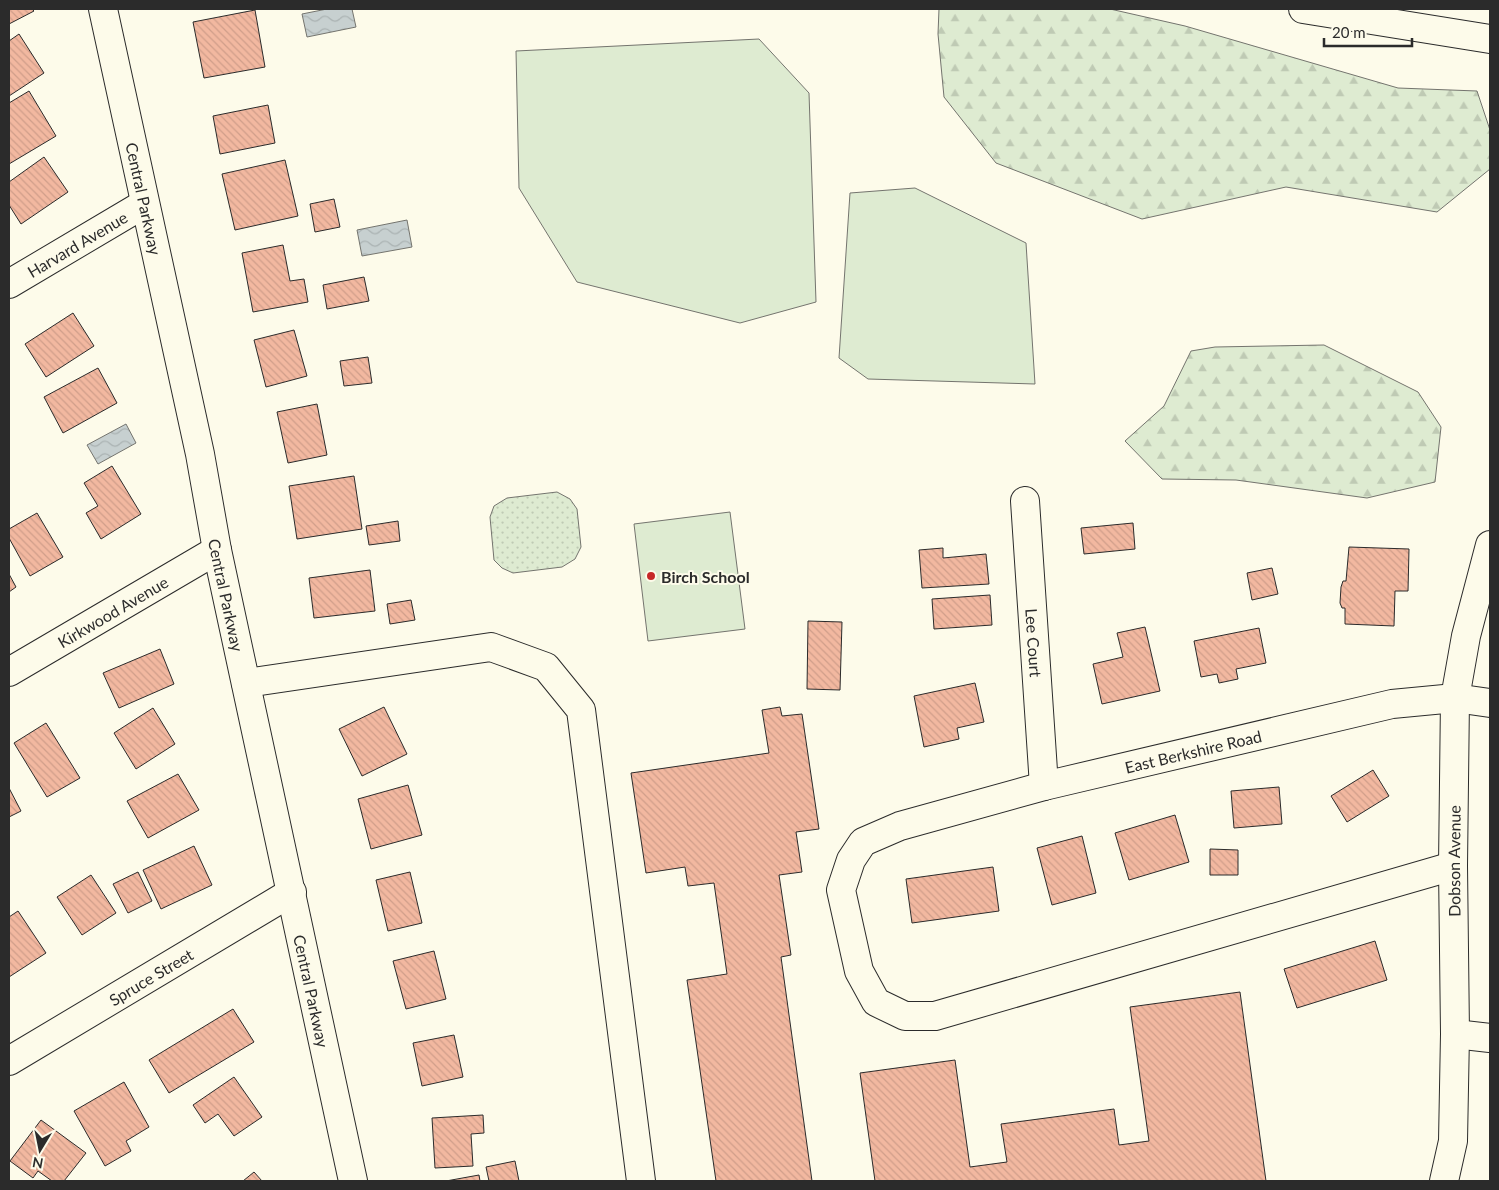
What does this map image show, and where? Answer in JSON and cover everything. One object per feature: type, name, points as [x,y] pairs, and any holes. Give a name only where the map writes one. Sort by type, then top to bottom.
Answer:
[{"type":"street","name":"Central Parkway","points":[[103,9],[200,454],[217,550],[353,1181]]},
{"type":"street","points":[[1303,9],[1490,39]]},
{"type":"street","name":"Harvard Avenue","points":[[9,284],[144,204]]},
{"type":"street","name":"Lee Court","points":[[1025,501],[1044,786]]},
{"type":"street","name":"Dobson Avenue","points":[[1444,1181],[1453,1141],[1455,1034],[1453,866],[1455,698],[1466,636],[1490,544]]},
{"type":"street","name":"Kirkwood Avenue","points":[[9,672],[217,550]]},
{"type":"street","points":[[246,683],[492,647],[546,667],[581,710],[641,1181]]},
{"type":"street","name":"East Berkshire Road","points":[[1453,866],[935,1016],[905,1016],[876,1002],[859,971],[841,890],[851,860],[863,842],[900,826],[1044,786],[1392,704],[1455,698],[1490,702]]},
{"type":"street","name":"Spruce Street","points":[[9,1061],[292,892]]},
{"type":"street","points":[[1455,1034],[1490,1038]]},
{"type":"green space","points":[[939,9],[1110,9],[1185,26],[1398,88],[1477,91],[1490,130],[1490,169],[1437,212],[1286,187],[1142,219],[996,163],[944,97],[938,34]]},
{"type":"green space","points":[[759,39],[809,93],[816,302],[740,323],[577,282],[519,188],[516,51]]},
{"type":"green space","points":[[915,188],[1026,243],[1035,384],[868,379],[839,358],[850,193]]},
{"type":"green space","points":[[1324,345],[1418,392],[1441,427],[1435,482],[1367,498],[1236,480],[1162,479],[1125,441],[1164,406],[1191,351],[1215,347]]},
{"type":"green space","points":[[557,492],[570,499],[577,509],[581,547],[575,559],[562,567],[513,573],[502,568],[494,560],[490,517],[494,506],[507,498]]},
{"type":"green space","points":[[730,512],[745,629],[648,641],[634,524]]},
{"type":"water","points":[[327,9],[352,9],[356,27],[307,37],[302,14]]},
{"type":"water","points":[[407,220],[412,247],[362,256],[357,230]]},
{"type":"water","points":[[126,424],[136,443],[98,464],[87,445]]},
{"type":"building","points":[[9,9],[32,9],[34,11],[9,24]]},
{"type":"building","points":[[255,10],[265,67],[204,78],[193,22]]},
{"type":"building","points":[[19,34],[44,73],[9,96],[9,41]]},
{"type":"building","points":[[29,91],[56,136],[9,164],[9,103]]},
{"type":"building","points":[[268,105],[275,143],[220,154],[213,116]]},
{"type":"building","points":[[44,157],[68,192],[21,224],[9,205],[9,182]]},
{"type":"building","points":[[285,160],[298,216],[235,230],[222,174]]},
{"type":"building","points":[[334,199],[340,227],[315,232],[310,204]]},
{"type":"building","points":[[283,245],[290,281],[304,279],[308,302],[253,312],[242,253]]},
{"type":"building","points":[[364,277],[369,301],[327,309],[323,285]]},
{"type":"building","points":[[73,313],[94,346],[46,377],[25,344]]},
{"type":"building","points":[[294,330],[307,376],[266,387],[254,340]]},
{"type":"building","points":[[368,357],[372,383],[344,386],[340,361]]},
{"type":"building","points":[[98,368],[117,403],[63,433],[44,397]]},
{"type":"building","points":[[317,404],[327,455],[288,463],[277,412]]},
{"type":"building","points":[[112,466],[141,514],[101,539],[86,513],[98,506],[84,483]]},
{"type":"building","points":[[354,476],[362,529],[297,539],[289,486]]},
{"type":"building","points":[[37,513],[63,557],[30,576],[9,538],[9,529]]},
{"type":"building","points":[[398,521],[400,541],[369,545],[366,526]]},
{"type":"building","points":[[1133,523],[1135,549],[1084,554],[1081,528]]},
{"type":"building","points":[[1349,547],[1409,549],[1408,591],[1395,591],[1394,626],[1345,624],[1345,608],[1342,608],[1340,603],[1341,587],[1343,581],[1346,581]]},
{"type":"building","points":[[943,548],[943,558],[986,554],[989,584],[922,588],[919,550]]},
{"type":"building","points":[[1272,568],[1278,594],[1252,600],[1247,573]]},
{"type":"building","points":[[370,570],[375,611],[314,618],[309,578]]},
{"type":"building","points":[[9,574],[16,587],[9,592]]},
{"type":"building","points":[[990,595],[992,625],[934,629],[932,599]]},
{"type":"building","points":[[411,600],[415,620],[390,624],[387,604]]},
{"type":"building","points":[[808,621],[842,622],[840,690],[807,689]]},
{"type":"building","points":[[1145,627],[1160,691],[1102,704],[1093,664],[1123,657],[1117,633]]},
{"type":"building","points":[[1259,628],[1266,663],[1236,669],[1238,679],[1219,683],[1217,674],[1201,677],[1194,641]]},
{"type":"building","points":[[160,649],[174,684],[119,708],[103,673]]},
{"type":"building","points":[[975,683],[984,722],[957,728],[959,739],[924,747],[914,696]]},
{"type":"building","points":[[384,707],[407,754],[362,776],[339,729]]},
{"type":"building","points":[[780,707],[782,716],[802,714],[819,829],[796,832],[802,872],[779,875],[791,955],[781,957],[812,1181],[716,1181],[687,980],[727,974],[714,883],[688,886],[685,867],[646,873],[631,773],[769,753],[762,710]]},
{"type":"building","points":[[153,708],[175,744],[136,769],[114,733]]},
{"type":"building","points":[[46,723],[80,778],[47,797],[14,743]]},
{"type":"building","points":[[1373,770],[1389,796],[1347,822],[1331,796]]},
{"type":"building","points":[[178,774],[199,810],[148,838],[127,801]]},
{"type":"building","points":[[408,785],[422,835],[371,849],[358,799]]},
{"type":"building","points":[[1279,787],[1282,824],[1234,828],[1231,791]]},
{"type":"building","points":[[9,788],[21,811],[9,817]]},
{"type":"building","points":[[1175,815],[1189,862],[1129,880],[1115,833]]},
{"type":"building","points":[[1082,836],[1096,893],[1052,905],[1037,848]]},
{"type":"building","points":[[194,846],[212,885],[161,909],[143,870]]},
{"type":"building","points":[[1210,849],[1238,850],[1238,875],[1210,875]]},
{"type":"building","points":[[993,867],[999,911],[912,923],[906,879]]},
{"type":"building","points":[[138,872],[152,901],[128,913],[113,884]]},
{"type":"building","points":[[410,872],[422,923],[388,931],[376,880]]},
{"type":"building","points":[[91,875],[116,913],[82,935],[57,897]]},
{"type":"building","points":[[18,911],[46,953],[9,977],[9,917]]},
{"type":"building","points":[[1375,941],[1387,980],[1297,1008],[1284,969]]},
{"type":"building","points":[[434,951],[446,999],[406,1009],[393,961]]},
{"type":"building","points":[[1240,992],[1266,1181],[875,1181],[860,1073],[955,1060],[970,1167],[1007,1162],[1001,1124],[1114,1109],[1119,1145],[1149,1141],[1130,1007]]},
{"type":"building","points":[[233,1009],[254,1042],[169,1093],[149,1060]]},
{"type":"building","points":[[454,1035],[463,1077],[422,1086],[413,1043]]},
{"type":"building","points":[[234,1077],[262,1117],[234,1136],[218,1114],[205,1123],[193,1105]]},
{"type":"building","points":[[124,1082],[149,1127],[126,1141],[131,1151],[105,1166],[74,1111]]},
{"type":"building","points":[[483,1115],[484,1133],[471,1134],[473,1166],[435,1168],[432,1118]]},
{"type":"building","points":[[41,1120],[86,1153],[64,1181],[52,1181],[38,1171],[33,1178],[10,1161]]},
{"type":"building","points":[[515,1161],[519,1181],[489,1181],[486,1167]]},
{"type":"building","points":[[254,1172],[262,1181],[243,1181]]},
{"type":"building","points":[[479,1175],[480,1181],[446,1181]]},
{"type":"place","name":"Birch School","points":[[651,576]]}]
